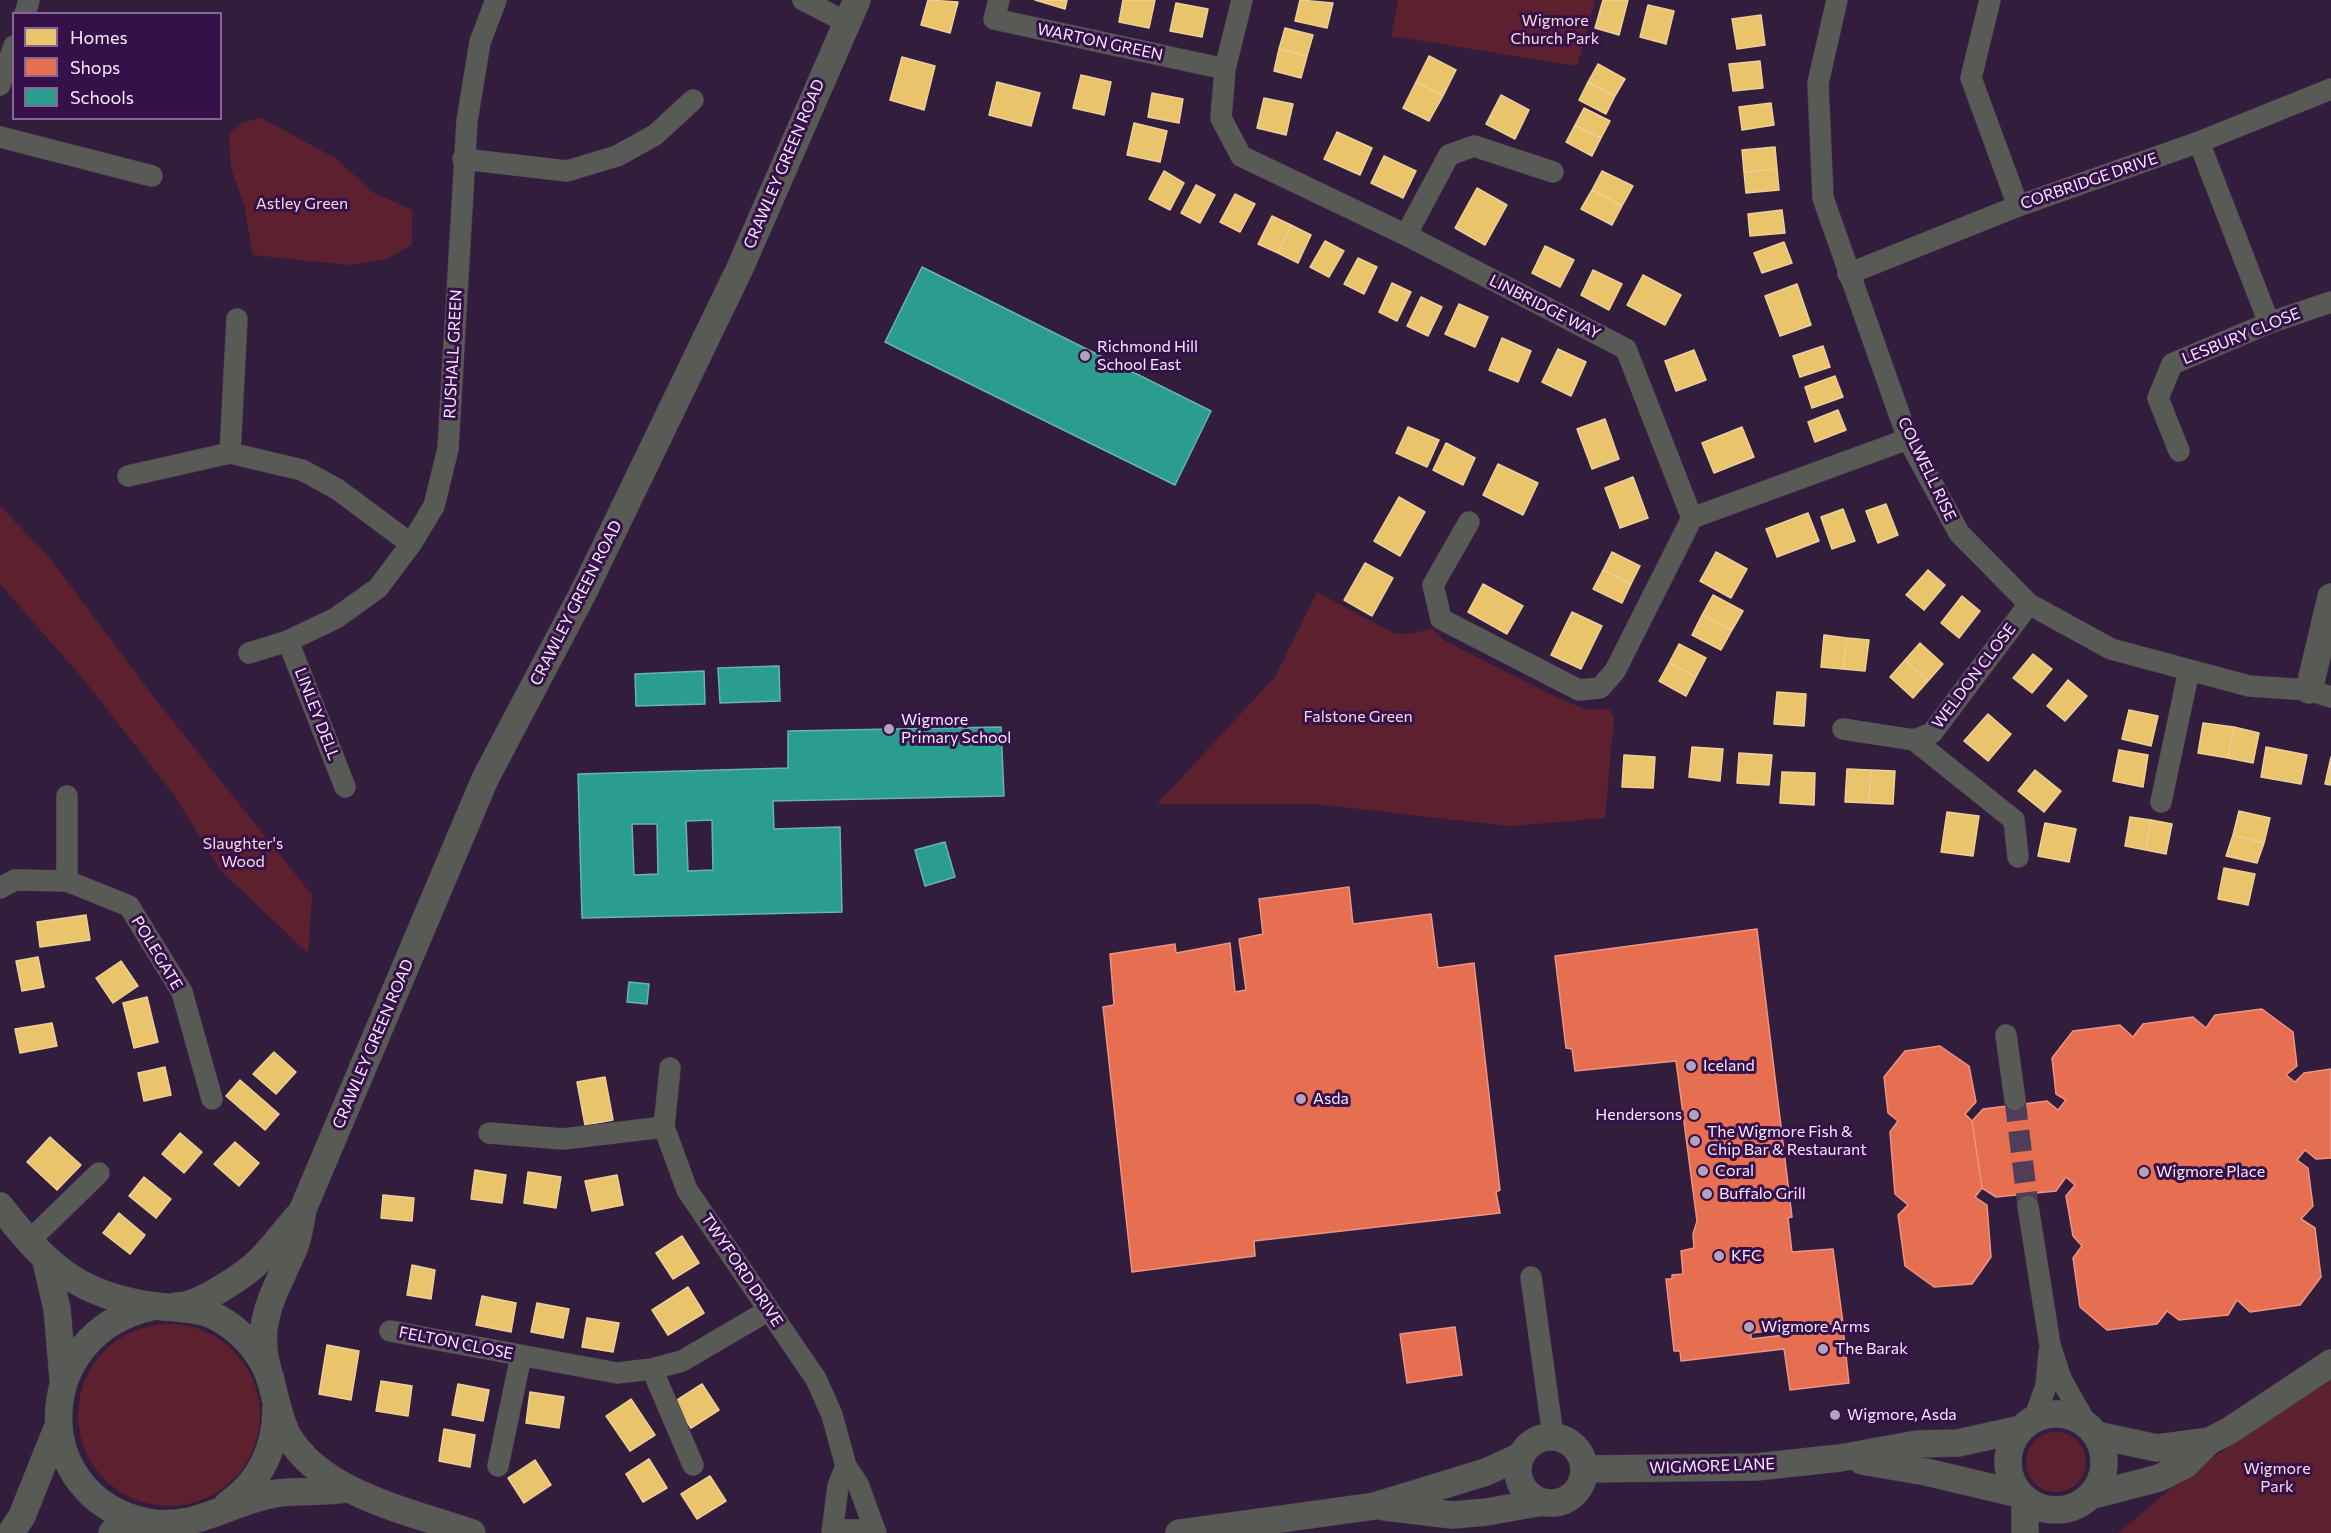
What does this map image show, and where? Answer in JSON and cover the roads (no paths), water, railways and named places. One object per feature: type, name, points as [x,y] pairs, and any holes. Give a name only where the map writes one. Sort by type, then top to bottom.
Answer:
[{"type":"street","name":"RUSHALL GREEN","points":[[249,653],[288,641],[336,618],[378,588],[411,544],[434,506],[447,449],[463,159],[480,42],[496,0]]},
{"type":"street","points":[[803,0],[851,11]]},
{"type":"street","name":"WARTON GREEN","points":[[999,0],[994,19],[1225,69]]},
{"type":"street","name":"LINBRIDGE WAY","points":[[1242,0],[1225,69],[1221,118],[1241,156],[1406,235],[1626,349],[1692,518]]},
{"type":"street","name":"COLWELL RISE","points":[[1837,0],[1818,83],[1823,198],[1908,439],[1959,533],[2029,604],[2111,649],[2249,686],[2320,694]]},
{"type":"street","points":[[1990,0],[1971,78],[2018,206]]},
{"type":"street","name":"CRAWLEY GREEN ROAD","points":[[273,1389],[263,1358],[263,1334],[267,1312],[296,1245],[303,1209],[485,779],[583,593],[740,267],[851,11]]},
{"type":"street","points":[[0,85],[12,52]]},
{"type":"street","name":"CORBRIDGE DRIVE","points":[[1848,274],[2018,206],[2199,142],[2331,89]]},
{"type":"street","points":[[463,159],[567,171],[617,156],[655,135],[693,100]]},
{"type":"street","points":[[0,137],[152,176]]},
{"type":"street","points":[[2199,142],[2269,323]]},
{"type":"street","points":[[1406,235],[1449,155],[1474,146],[1552,172]]},
{"type":"street","name":"LESBURY CLOSE","points":[[2179,451],[2158,398],[2172,364],[2269,323],[2331,302]]},
{"type":"street","points":[[230,453],[237,319]]},
{"type":"street","points":[[1469,522],[1433,585],[1441,618],[1580,690],[1600,688],[1615,671],[1692,518],[1908,439]]},
{"type":"street","points":[[128,476],[230,453],[302,470],[337,489],[411,544]]},
{"type":"street","points":[[2320,694],[2331,597]]},
{"type":"street","name":"WELDON CLOSE","points":[[1914,740],[1932,732],[2029,604]]},
{"type":"street","name":"LINLEY DELL","points":[[288,641],[345,788]]},
{"type":"street","points":[[2161,802],[2190,670]]},
{"type":"street","name":"WELDON CLOSE","points":[[1843,729],[1914,740],[2014,820],[2018,857]]},
{"type":"street","points":[[67,796],[67,881]]},
{"type":"street","name":"POLEGATE","points":[[0,888],[15,880],[67,881],[129,906],[182,992],[212,1099]]},
{"type":"street","points":[[2006,1035],[2015,1100]]},
{"type":"street","name":"TWYFORD DRIVE","points":[[670,1068],[663,1127],[687,1190],[816,1379],[832,1415],[846,1466],[858,1484],[876,1533]]},
{"type":"street","points":[[489,1133],[563,1139],[663,1127]]},
{"type":"street","points":[[37,1252],[99,1173]]},
{"type":"street","points":[[0,1206],[37,1252],[90,1290],[111,1297],[200,1311],[224,1321],[244,1337],[255,1350],[273,1389],[288,1434],[322,1472],[347,1489],[472,1533]]},
{"type":"street","points":[[2028,1206],[2050,1345],[2061,1380],[2102,1448],[2103,1473],[2060,1533]]},
{"type":"street","name":"CRAWLEY GREEN ROAD","points":[[166,1306],[184,1306],[197,1301],[260,1260],[303,1209]]},
{"type":"street","points":[[37,1252],[57,1309],[63,1382]]},
{"type":"street","points":[[1531,1277],[1553,1437]]},
{"type":"street","points":[[166,1306],[132,1311],[109,1323],[89,1338],[74,1358],[63,1382],[58,1404],[58,1426],[68,1460],[87,1489],[114,1510],[147,1522],[171,1524],[195,1521],[279,1493],[321,1493],[347,1489]]},
{"type":"street","name":"FELTON CLOSE","points":[[390,1331],[617,1372],[652,1369],[682,1361],[769,1310]]},
{"type":"street","points":[[2050,1345],[2046,1386],[2028,1424],[2011,1444],[2008,1461],[2010,1478],[2022,1496],[2037,1507],[2052,1510],[2066,1509],[2085,1500],[2159,1478],[2185,1465],[2209,1441],[2229,1431],[2331,1363]]},
{"type":"street","name":"FELTON CLOSE","points":[[498,1466],[521,1356]]},
{"type":"street","points":[[652,1369],[693,1466]]},
{"type":"street","points":[[217,1512],[239,1496],[257,1476],[270,1452],[276,1426],[273,1389]]},
{"type":"street","points":[[2028,1424],[2061,1414],[2075,1418],[2091,1430],[2157,1448],[2209,1441]]},
{"type":"street","name":"WIGMORE LANE","points":[[1584,1469],[1756,1467],[1840,1458],[1917,1444],[1958,1443],[2028,1424]]},
{"type":"street","points":[[11,1533],[22,1516],[58,1426]]},
{"type":"street","points":[[1179,1533],[1374,1506],[1486,1472],[1520,1457],[1533,1441],[1553,1437],[1563,1438],[1578,1450],[1584,1469],[1583,1479],[1572,1496],[1552,1504],[1542,1502],[1532,1498],[1518,1480],[1520,1457]]},
{"type":"street","name":"WIGMORE LANE","points":[[1840,1458],[1926,1472],[2022,1496]]},
{"type":"street","points":[[832,1533],[838,1486],[846,1466]]},
{"type":"street","points":[[2022,1496],[2025,1533]]},
{"type":"street","points":[[1374,1506],[1452,1515],[1487,1512],[1542,1502]]},
{"type":"street","points":[[112,1533],[147,1522]]},
{"type":"street","points":[[843,1533],[864,1533]]},
{"type":"tunnel","points":[[2015,1100],[2028,1206]]},
{"type":"place","name":"Richmond Hill School East","points":[[1085,356]]},
{"type":"place","name":"Wigmore Primary School","points":[[889,729]]},
{"type":"place","name":"Iceland","points":[[1691,1066]]},
{"type":"place","name":"Asda","points":[[1301,1099]]},
{"type":"place","name":"Hendersons","points":[[1694,1115]]},
{"type":"place","name":"The Wigmore Fish & Chip Bar & Restaurant","points":[[1695,1141]]},
{"type":"place","name":"Coral","points":[[1703,1171]]},
{"type":"place","name":"Wigmore Place","points":[[2144,1172]]},
{"type":"place","name":"Buffalo Grill","points":[[1707,1194]]},
{"type":"place","name":"KFC","points":[[1719,1256]]},
{"type":"place","name":"Wigmore Arms","points":[[1749,1327]]},
{"type":"place","name":"The Barak","points":[[1823,1349]]},
{"type":"place","name":"Wigmore, Asda","points":[[1835,1415]]},
{"type":"park label","name":"Wigmore Church Park","points":[[1555,30]]},
{"type":"park label","name":"Astley Green","points":[[302,204]]},
{"type":"park label","name":"Falstone Green","points":[[1358,717]]},
{"type":"park label","name":"Slaughter's Wood","points":[[243,853]]},
{"type":"park label","name":"Wigmore Park","points":[[2277,1478]]}]
